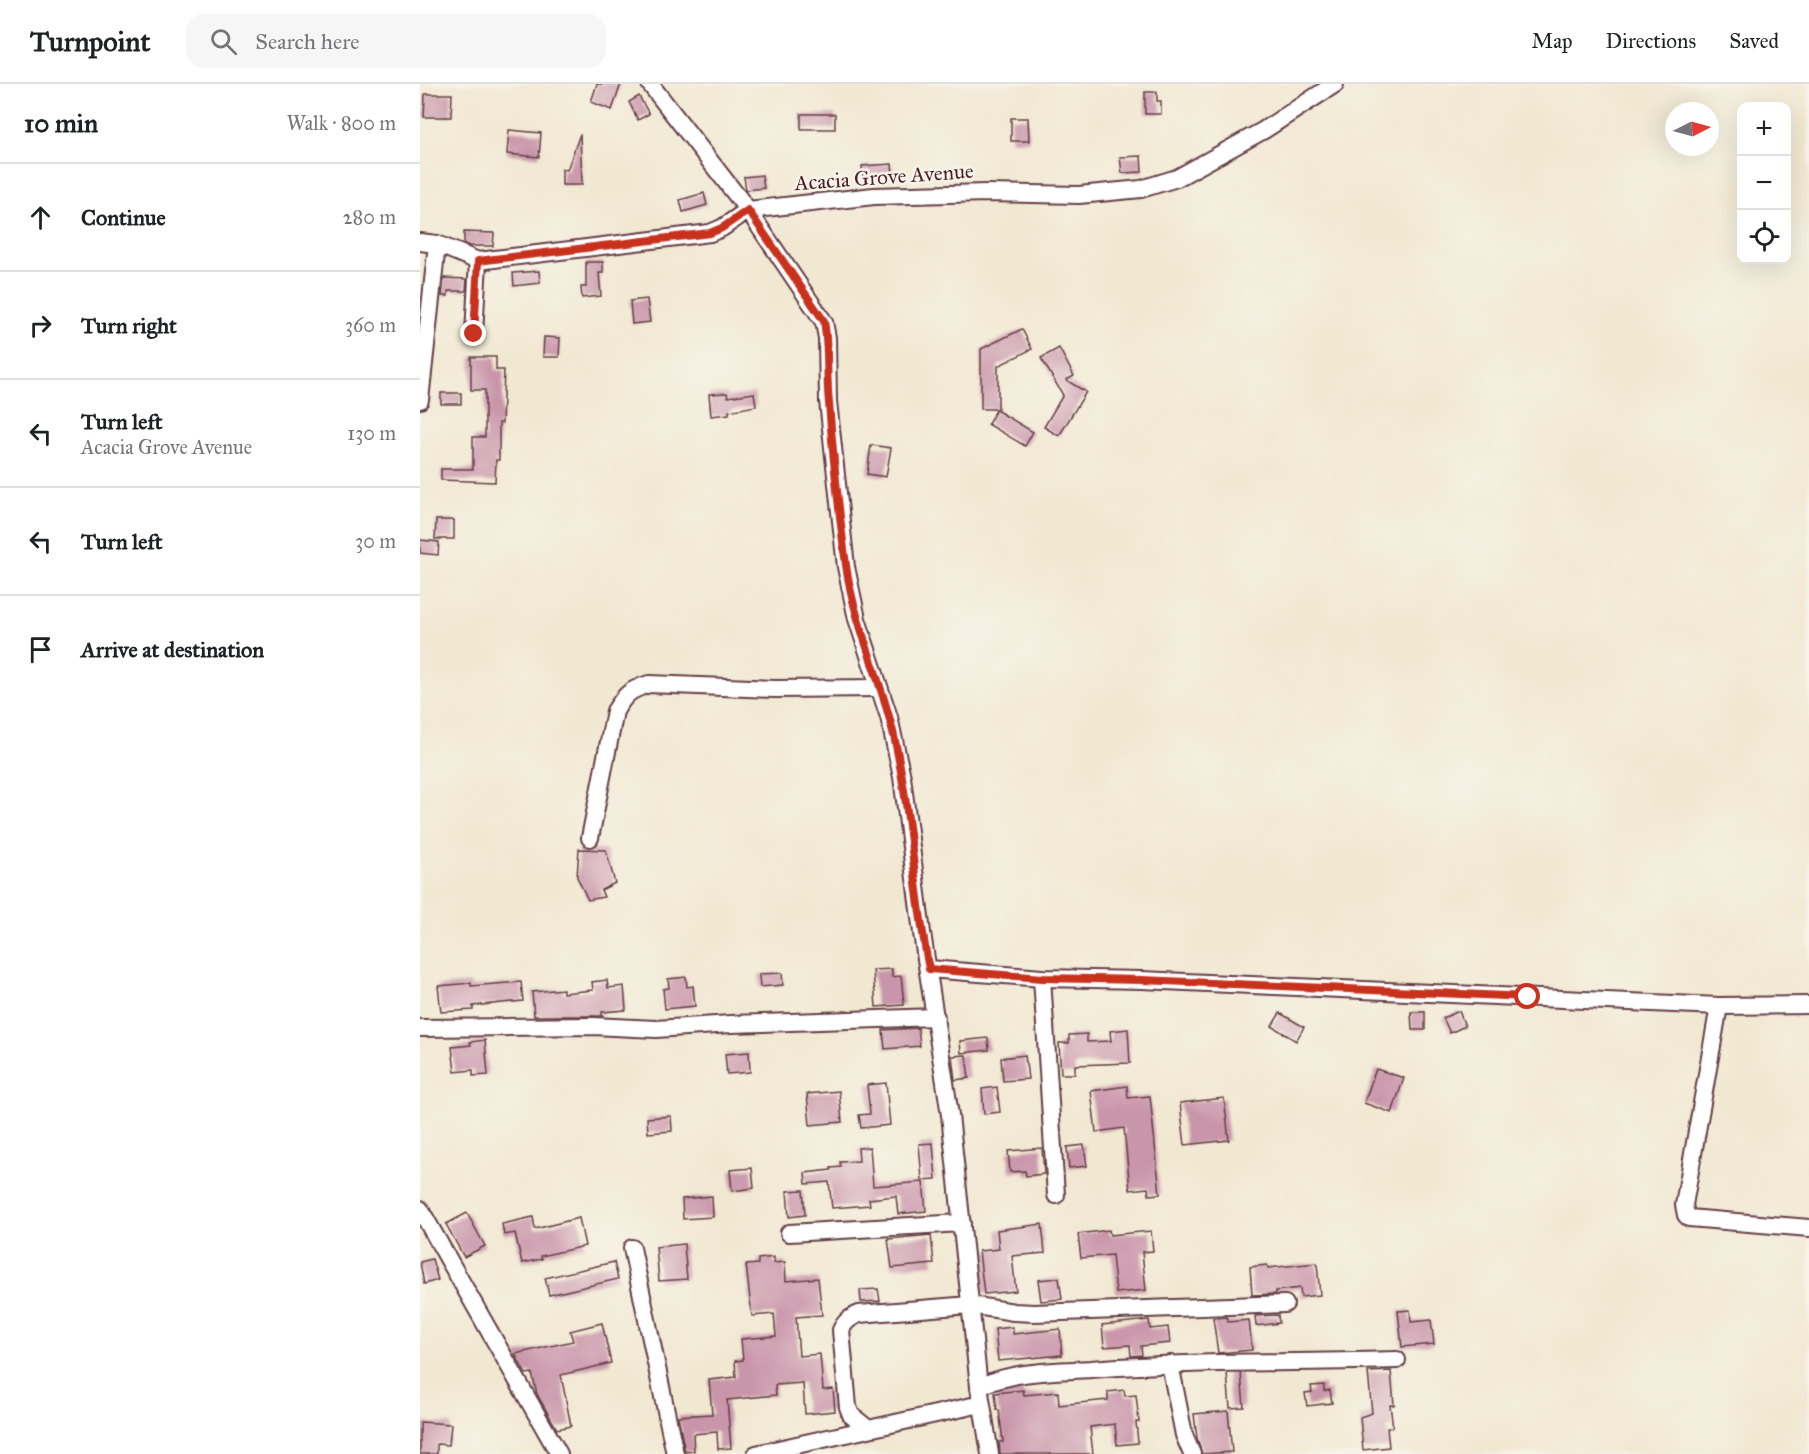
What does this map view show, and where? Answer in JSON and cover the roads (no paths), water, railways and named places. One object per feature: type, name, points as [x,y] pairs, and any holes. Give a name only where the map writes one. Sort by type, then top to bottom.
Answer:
[{"type":"street","points":[[650,84],[748,210],[824,321],[827,338],[828,401],[846,567],[857,619],[889,717],[902,777],[922,933],[950,1114],[980,1395],[990,1454]]},
{"type":"street","name":"Acacia Grove Avenue","points":[[428,243],[478,261],[710,233],[722,228],[748,210],[874,196],[987,193],[1080,195],[1141,189],[1178,177],[1264,130],[1335,84]]},
{"type":"street","points":[[420,400],[428,243]]},
{"type":"street","points":[[474,334],[478,261]]},
{"type":"street","points":[[590,838],[615,711],[632,689],[650,684],[774,689],[879,688]]},
{"type":"street","points":[[929,969],[1042,978],[1142,980],[1719,1006],[1809,1005]]},
{"type":"street","points":[[1042,978],[1056,1195]]},
{"type":"street","points":[[1719,1006],[1684,1205],[1686,1215],[1689,1218],[1809,1228]]},
{"type":"street","points":[[420,1028],[593,1026],[656,1029],[753,1023],[936,1017]]},
{"type":"street","points":[[420,1209],[559,1454]]},
{"type":"street","points":[[789,1233],[962,1222]]},
{"type":"street","points":[[632,1248],[675,1454]]},
{"type":"street","points":[[867,1428],[850,1415],[841,1330],[843,1324],[859,1314],[970,1305],[1034,1313],[1285,1304]]},
{"type":"street","points":[[756,1454],[867,1428],[980,1395],[988,1382],[1025,1375],[1170,1364],[1397,1360]]},
{"type":"street","points":[[1170,1364],[1184,1435],[1192,1454]]},
{"type":"street","points":[[1181,1454],[1184,1435]]}]
